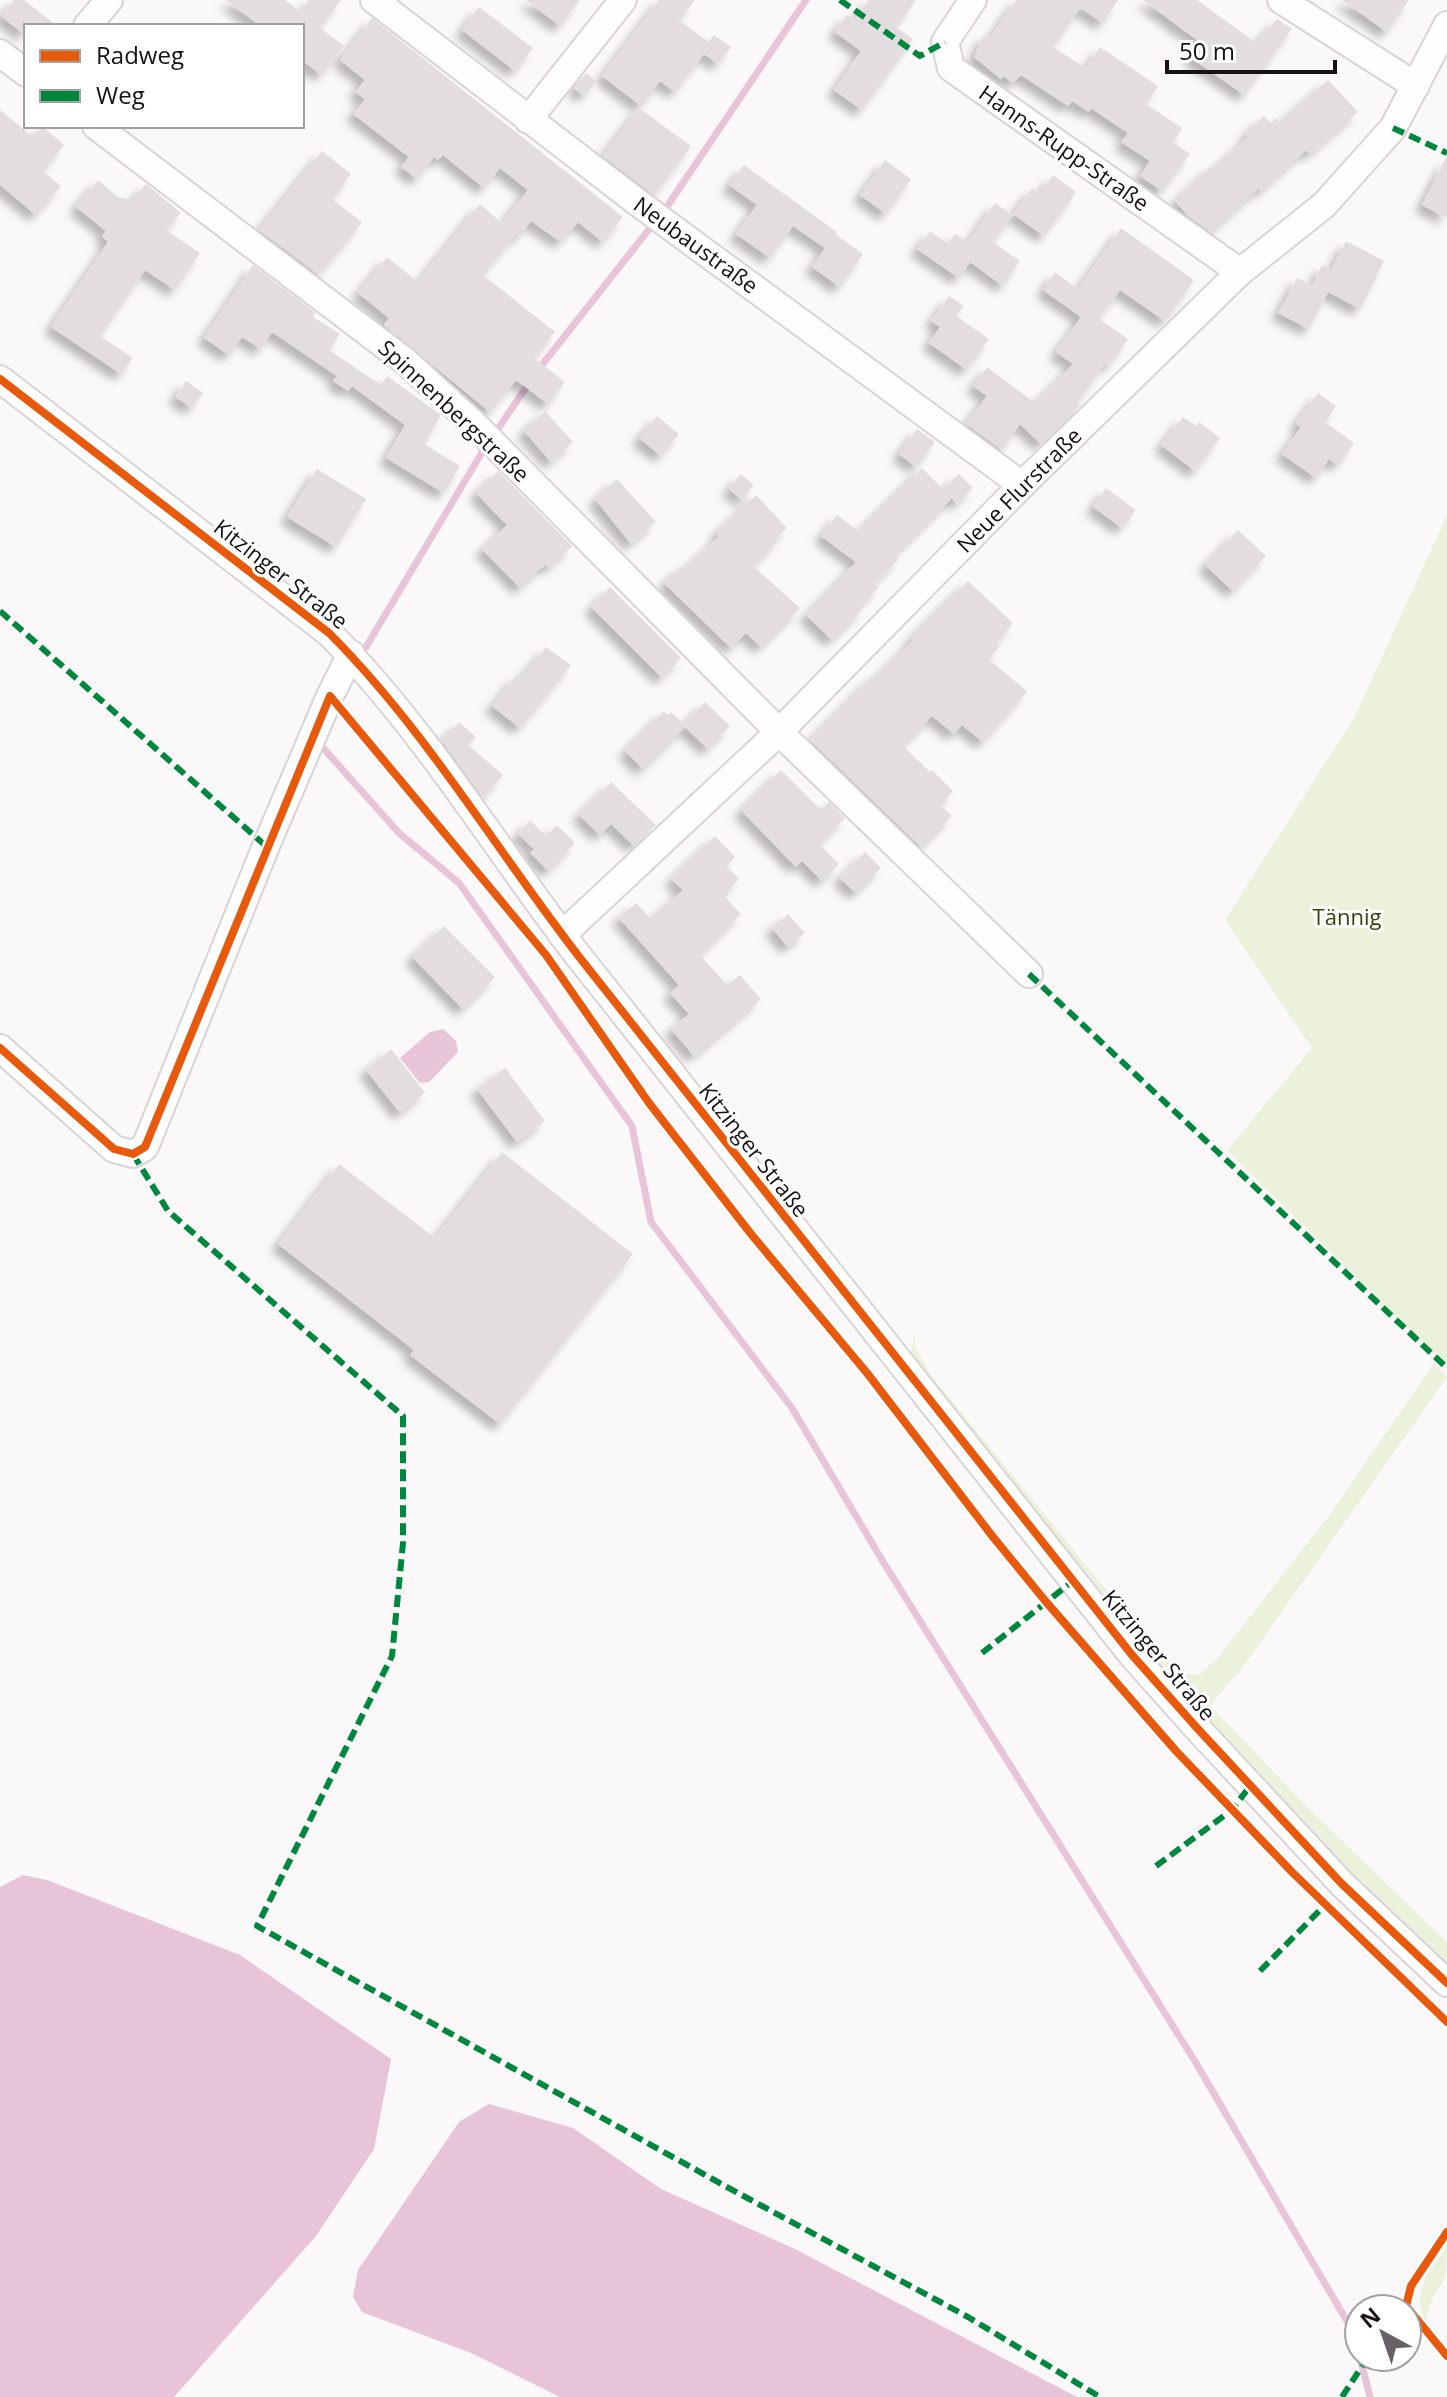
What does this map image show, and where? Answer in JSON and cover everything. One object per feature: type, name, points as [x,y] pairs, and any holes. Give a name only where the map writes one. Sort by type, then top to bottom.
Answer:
[{"type":"street","points":[[89,24],[109,0]]},
{"type":"street","name":"Neubaustraße","points":[[374,0],[641,205],[1022,485]]},
{"type":"street","points":[[528,120],[623,0]]},
{"type":"street","name":"Hanns-Rupp-Straße","points":[[973,0],[945,42],[951,68],[1240,272]]},
{"type":"street","points":[[1281,0],[1416,86]]},
{"type":"street","name":"Neue Flurstraße","points":[[562,935],[779,732],[1022,485],[1240,272],[1324,205],[1393,128],[1447,25]]},
{"type":"street","points":[[0,53],[24,71]]},
{"type":"street","name":"Spinnenbergstraße","points":[[99,128],[405,361],[475,425],[779,732],[1029,974]]},
{"type":"street","name":"Kitzinger Straße","points":[[0,379],[329,633],[351,654],[393,702],[562,935],[1132,1655],[1332,1873],[1447,1983]]},
{"type":"street","points":[[0,1048],[114,1149],[133,1154],[145,1147],[266,846],[351,654]]},
{"type":"green space","name":"Tännig","points":[[1447,515],[1447,1360],[1444,1364],[1227,1150],[1312,1048],[1225,920],[1355,716]]},
{"type":"green space","points":[[914,1335],[916,1348],[930,1374],[1153,1647],[1183,1673],[1198,1675],[1217,1659],[1331,1513],[1434,1363],[1447,1377],[1243,1667],[1210,1705],[1306,1806],[1447,1942],[1447,1967],[1348,1873],[1148,1660],[917,1368],[911,1352]]},
{"type":"green space","points":[[1447,2246],[1446,2274],[1430,2304],[1428,2325],[1423,2316],[1423,2293],[1420,2293],[1428,2274]]},
{"type":"shaded area","points":[[443,1029],[456,1041],[458,1052],[429,1082],[420,1083],[400,1058],[430,1032]]},
{"type":"shaded area","points":[[23,1875],[47,1880],[240,1955],[391,2059],[374,2149],[316,2236],[174,2397],[0,2397],[0,1887]]},
{"type":"shaded area","points":[[489,2104],[573,2128],[661,2189],[795,2249],[1077,2397],[560,2397],[471,2353],[362,2312],[353,2297],[358,2270],[459,2122]]},
{"type":"building","points":[[14,0],[24,0],[54,24],[24,24],[24,34],[1,16]]},
{"type":"building","points":[[226,0],[285,0],[300,12],[309,0],[341,0],[320,28],[344,46],[321,75],[304,62],[304,24],[257,24]]},
{"type":"building","points":[[526,0],[580,0],[560,26]]},
{"type":"building","points":[[659,0],[695,0],[679,20],[708,42],[714,35],[731,47],[718,64],[704,54],[675,92],[660,81],[641,106],[602,76]]},
{"type":"building","points":[[869,0],[916,0],[896,27],[913,39],[862,110],[834,90],[861,51],[835,32],[847,15],[854,20]]},
{"type":"building","points":[[1016,0],[1118,0],[1103,23],[1080,8],[1053,47],[1086,68],[1100,47],[1158,86],[1146,104],[1182,128],[1173,142],[1190,154],[1162,191],[1140,176],[1150,161],[1121,142],[1128,133],[1091,108],[1089,112],[1072,101],[1068,106],[1021,75],[1013,83],[1003,76],[1001,79],[974,57],[984,35],[990,38]]},
{"type":"building","points":[[1143,0],[1197,0],[1256,43],[1277,19],[1292,29],[1244,95],[1190,57],[1201,43]]},
{"type":"building","points":[[1342,0],[1409,0],[1387,32]]},
{"type":"building","points":[[479,7],[533,48],[515,71],[462,30]]},
{"type":"building","points":[[372,18],[623,217],[603,242],[578,222],[561,242],[531,221],[519,236],[516,234],[483,275],[555,332],[534,358],[565,382],[548,404],[516,380],[490,412],[384,325],[389,318],[358,293],[387,257],[418,282],[480,204],[502,223],[528,190],[500,168],[484,188],[443,155],[438,160],[434,157],[417,179],[401,167],[409,157],[353,114],[365,99],[355,92],[365,80],[340,60]]},
{"type":"building","points":[[586,73],[596,81],[584,96],[574,88]]},
{"type":"building","points":[[1328,80],[1358,112],[1310,154],[1306,150],[1261,191],[1259,188],[1211,232],[1188,216],[1175,201],[1210,167],[1213,169],[1248,137],[1246,134],[1264,116],[1271,123],[1276,118],[1280,122]]},
{"type":"building","points":[[639,108],[691,146],[654,195],[603,156]]},
{"type":"building","points":[[0,110],[32,136],[44,128],[64,145],[43,171],[61,186],[36,215],[0,185]]},
{"type":"building","points":[[322,151],[351,174],[332,199],[362,222],[319,275],[259,230]]},
{"type":"building","points":[[1447,156],[1447,218],[1422,205]]},
{"type":"building","points":[[885,160],[911,179],[886,214],[860,195]]},
{"type":"building","points":[[744,165],[863,254],[840,287],[812,267],[825,248],[793,226],[770,258],[736,234],[757,205],[729,185]]},
{"type":"building","points":[[1053,175],[1076,192],[1044,236],[1013,214],[1032,188],[1040,193]]},
{"type":"building","points":[[98,180],[118,197],[132,200],[146,184],[181,213],[166,230],[200,253],[175,290],[145,270],[100,336],[133,358],[121,374],[51,327],[108,242],[102,236],[106,231],[76,207]]},
{"type":"building","points":[[995,203],[1013,215],[993,242],[1020,261],[1003,286],[970,262],[959,278],[917,249],[930,231],[948,244],[955,234],[968,242]]},
{"type":"building","points":[[1121,228],[1194,280],[1165,321],[1120,290],[1099,319],[1128,339],[1109,366],[1105,363],[1078,402],[1080,405],[1041,444],[1020,424],[1002,450],[966,424],[987,396],[973,386],[987,367],[1035,403],[1073,364],[1056,352],[1081,317],[1043,290],[1055,272],[1078,289]]},
{"type":"building","points":[[1346,241],[1384,261],[1360,309],[1328,292],[1309,329],[1278,313],[1297,278],[1312,285],[1322,265],[1331,270]]},
{"type":"building","points":[[253,265],[316,313],[313,317],[340,334],[329,350],[381,385],[387,376],[441,415],[424,444],[460,466],[444,493],[386,458],[405,425],[352,386],[348,391],[333,381],[337,376],[272,332],[261,349],[242,337],[229,355],[204,338]]},
{"type":"building","points":[[949,296],[964,306],[956,316],[989,339],[967,370],[929,343],[940,327],[931,321]]},
{"type":"building","points":[[186,381],[203,393],[192,408],[175,397]]},
{"type":"building","points":[[1318,393],[1336,406],[1325,422],[1354,443],[1338,465],[1329,459],[1316,478],[1282,454],[1301,427],[1296,424]]},
{"type":"building","points":[[545,411],[573,442],[551,462],[524,431]]},
{"type":"building","points":[[657,416],[679,434],[661,456],[639,438]]},
{"type":"building","points":[[1183,417],[1196,426],[1199,422],[1220,438],[1195,471],[1161,445]]},
{"type":"building","points":[[917,429],[935,442],[916,467],[899,454]]},
{"type":"building","points":[[922,468],[952,498],[895,555],[899,559],[874,583],[879,587],[859,607],[862,610],[832,640],[806,615],[856,562],[821,536],[837,515],[859,531]]},
{"type":"building","points":[[317,469],[366,499],[336,547],[287,517]]},
{"type":"building","points":[[498,471],[572,546],[549,568],[546,565],[539,569],[520,588],[482,549],[507,525],[476,493]]},
{"type":"building","points":[[741,474],[754,485],[742,500],[729,489]]},
{"type":"building","points":[[959,474],[973,488],[957,504],[943,489]]},
{"type":"building","points":[[617,479],[656,522],[631,544],[595,499]]},
{"type":"building","points":[[1106,488],[1136,510],[1122,528],[1093,507]]},
{"type":"building","points":[[756,495],[787,528],[753,566],[800,608],[761,647],[746,633],[731,648],[664,583],[682,566],[685,569],[719,536],[716,533]]},
{"type":"building","points":[[1238,530],[1266,556],[1233,591],[1205,565]]},
{"type":"building","points":[[968,581],[1013,623],[988,659],[1027,691],[983,742],[962,725],[954,734],[932,716],[903,746],[953,791],[940,805],[952,816],[921,847],[810,740],[913,640],[911,638]]},
{"type":"building","points":[[610,587],[681,658],[662,678],[591,607]]},
{"type":"building","points":[[546,647],[571,665],[520,728],[492,706],[516,676],[520,679]]},
{"type":"building","points":[[705,702],[730,726],[708,749],[685,727],[643,769],[625,751],[664,711],[668,715],[671,712],[684,724]]},
{"type":"building","points":[[459,722],[476,737],[468,745],[503,775],[483,798],[442,741]]},
{"type":"building","points":[[781,770],[821,810],[829,802],[845,818],[819,844],[839,864],[822,881],[802,861],[796,867],[741,810]]},
{"type":"building","points":[[611,782],[656,825],[634,846],[611,824],[600,835],[579,815]]},
{"type":"building","points":[[530,820],[546,836],[557,825],[575,843],[549,871],[530,853],[534,849],[518,834]]},
{"type":"building","points":[[715,836],[735,857],[726,866],[739,879],[723,895],[741,914],[700,955],[727,985],[740,975],[761,999],[694,1056],[671,1029],[689,1014],[670,993],[679,985],[619,918],[636,903],[651,919],[683,890],[671,879]]},
{"type":"building","points":[[865,852],[881,868],[856,893],[840,878]]},
{"type":"building","points":[[788,914],[805,933],[788,947],[772,928]]},
{"type":"building","points":[[444,926],[495,977],[463,1009],[412,957]]},
{"type":"building","points":[[391,1049],[425,1093],[400,1113],[366,1070]]},
{"type":"building","points":[[505,1068],[545,1121],[517,1142],[477,1089]]},
{"type":"building","points":[[502,1152],[633,1254],[500,1424],[410,1355],[414,1350],[278,1244],[339,1164],[435,1238]]},
{"type":"waterway","points":[[662,214],[806,0]]},
{"type":"waterway","points":[[538,370],[654,223]]},
{"type":"waterway","points":[[366,647],[481,454],[531,380]]},
{"type":"waterway","points":[[324,749],[399,833],[459,883],[632,1126],[651,1222],[792,1408],[882,1560],[1196,2063],[1343,2314]]},
{"type":"waterway","points":[[1364,2373],[1370,2397]]},
{"type":"marked path","points":[[840,0],[920,56],[945,42]]},
{"type":"marked path","points":[[1393,128],[1447,153]]},
{"type":"marked path","points":[[0,611],[266,846]]},
{"type":"marked path","points":[[1029,974],[1447,1368]]},
{"type":"marked path","points":[[133,1154],[168,1211],[403,1416],[403,1543],[392,1656],[257,1926],[968,2317],[1100,2397]]},
{"type":"marked path","points":[[982,1653],[1073,1581]]},
{"type":"marked path","points":[[1156,1866],[1232,1810],[1250,1786]]},
{"type":"marked path","points":[[1260,1971],[1330,1900]]},
{"type":"marked path","points":[[1342,2397],[1358,2373]]},
{"type":"cycle path","points":[[0,379],[329,633],[364,670],[429,750],[580,958],[1132,1655],[1342,1884],[1447,1983]]},
{"type":"cycle path","points":[[0,1048],[114,1149],[133,1154],[145,1147],[330,696],[546,955],[649,1103],[751,1234],[867,1373],[1047,1603],[1176,1751],[1293,1873],[1447,2022]]},
{"type":"cycle path","points":[[1447,2232],[1411,2286],[1406,2306],[1447,2356]]}]
